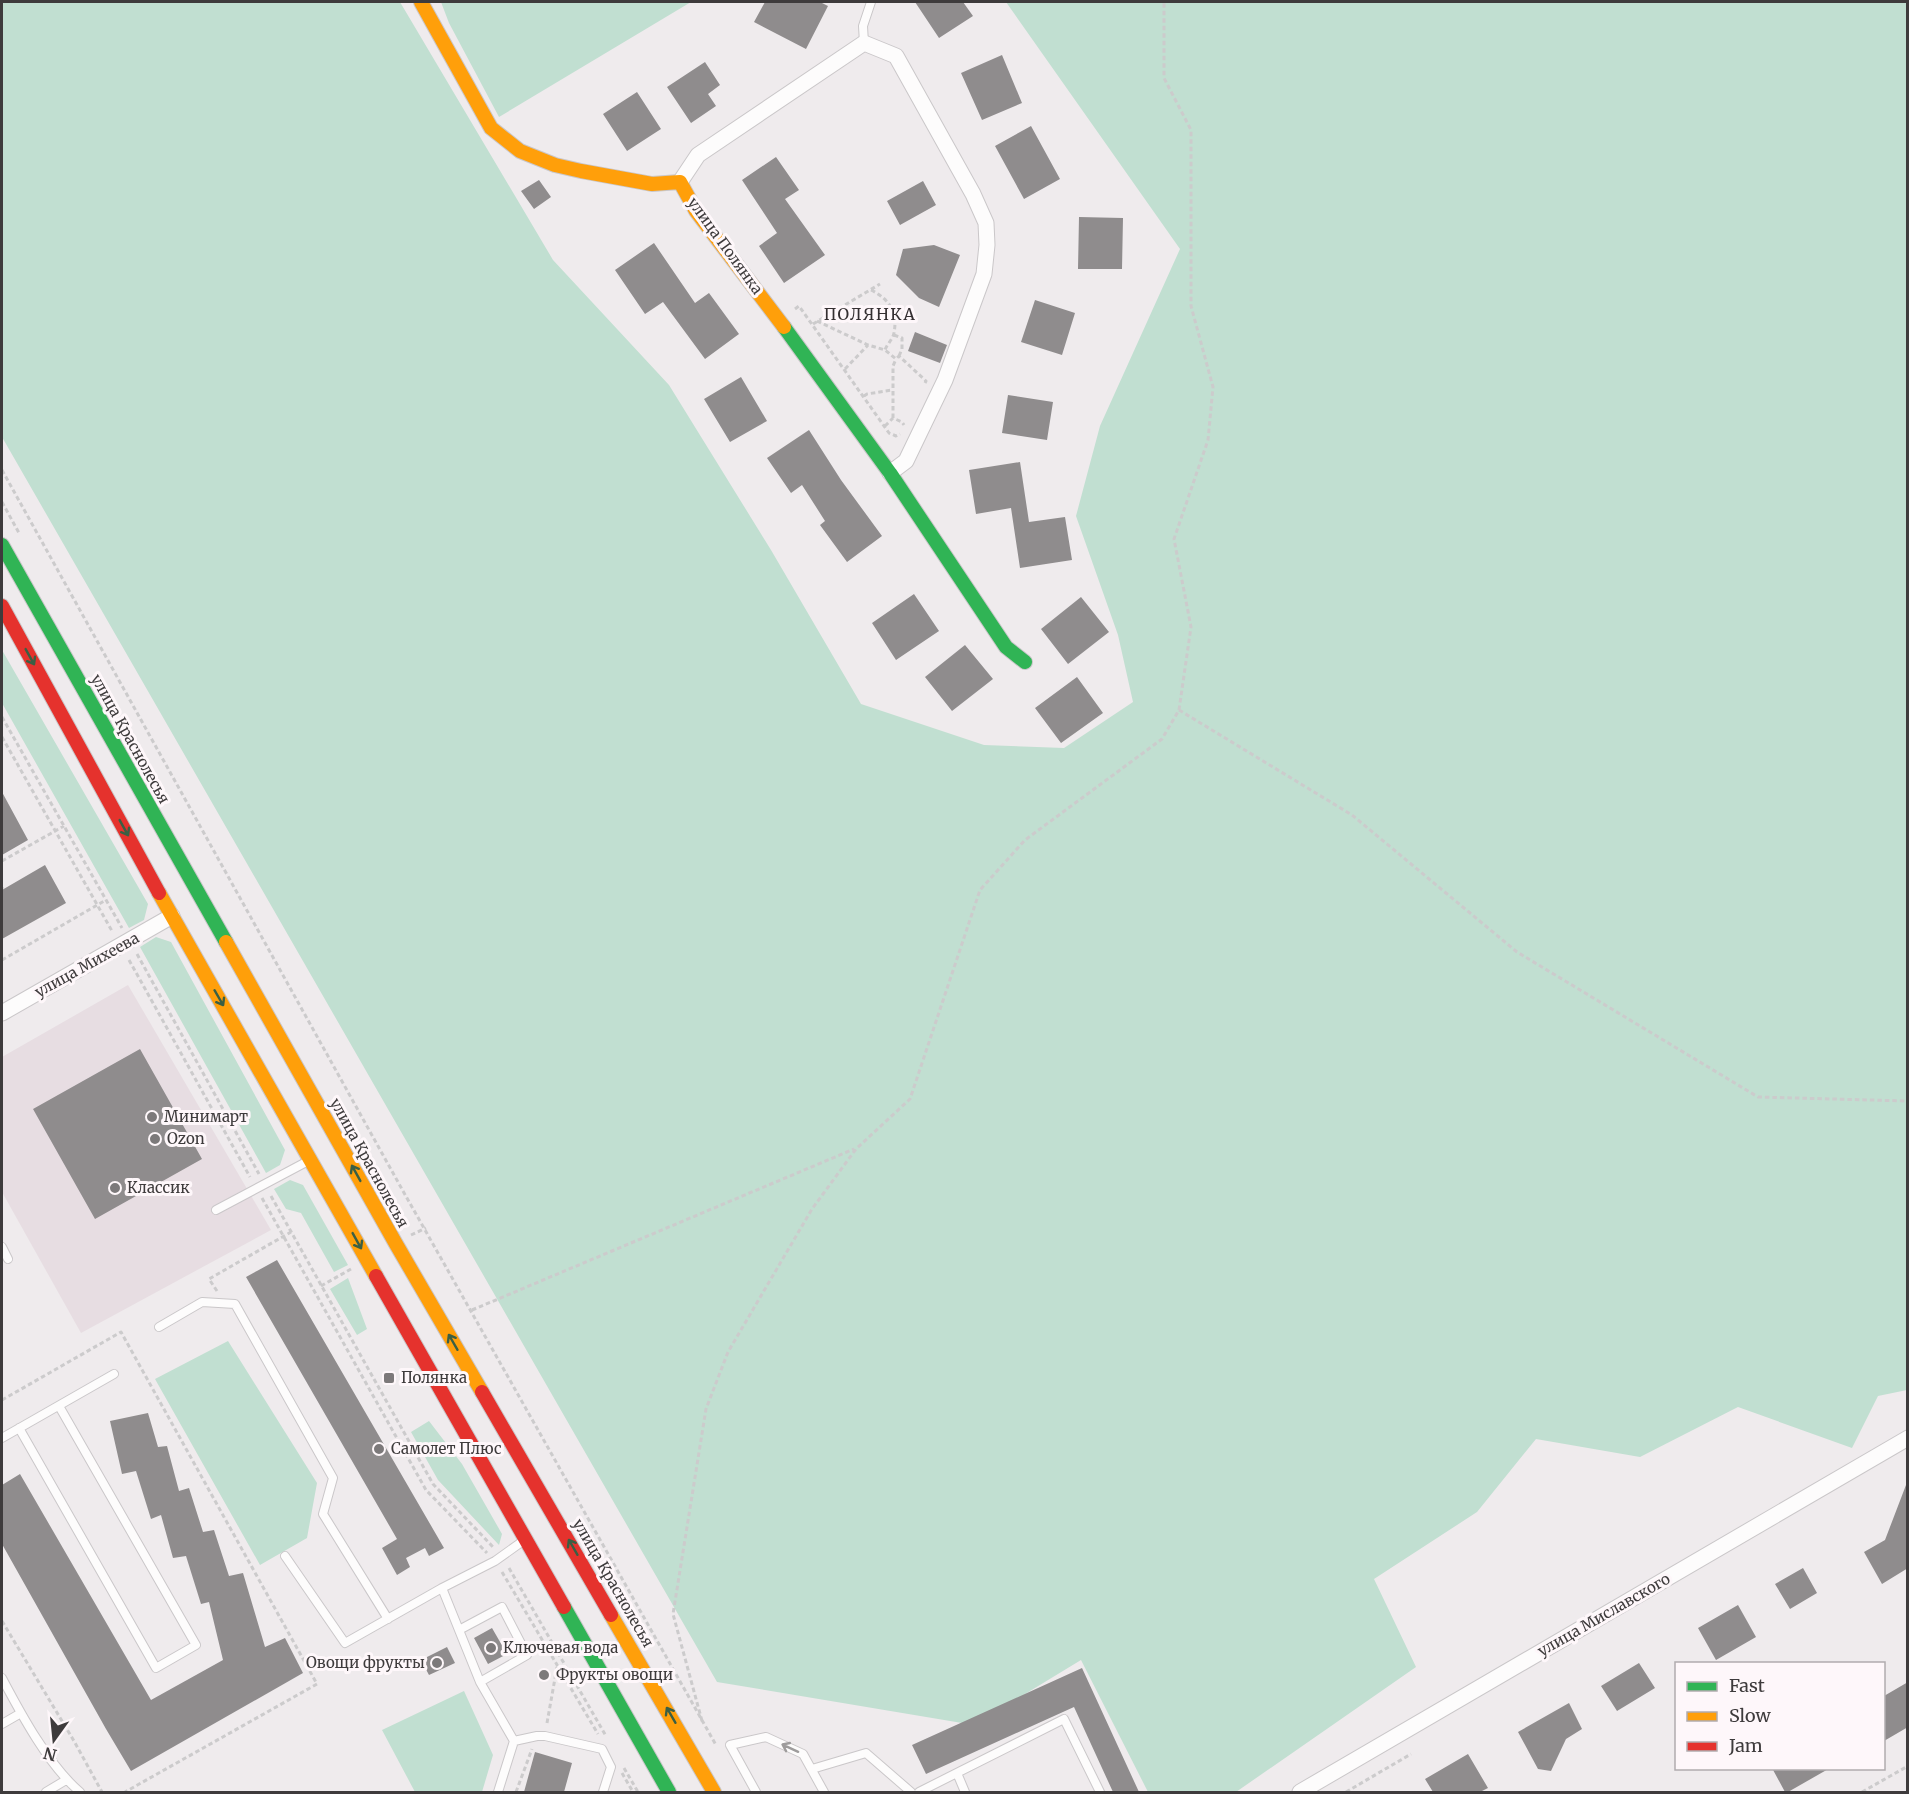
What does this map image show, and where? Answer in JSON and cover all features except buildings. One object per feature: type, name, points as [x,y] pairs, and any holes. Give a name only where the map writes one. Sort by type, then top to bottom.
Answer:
[{"type":"street","name":"улица Полянка","points":[[421,2],[491,128],[520,151],[555,165],[652,184],[680,182],[696,211],[890,473],[1006,647],[1025,662]]},
{"type":"street","points":[[680,182],[698,155],[864,43],[896,56],[973,195],[986,223],[987,244],[984,274],[945,380],[906,461],[890,473]]},
{"type":"street","name":"улица Краснолесья","points":[[2,545],[396,1244],[714,1792]]},
{"type":"street","points":[[2,606],[172,916],[669,1792]]},
{"type":"street","name":"улица Михеева","points":[[3,1008],[172,916]]},
{"type":"street","name":"улица Миславского","points":[[1300,1792],[1908,1438]]},
{"type":"lane","points":[[864,43],[863,26],[871,2]]},
{"type":"lane","points":[[216,1210],[311,1159]]},
{"type":"lane","points":[[2,1247],[8,1259]]},
{"type":"lane","points":[[159,1327],[202,1302],[235,1304],[333,1478],[323,1514],[388,1619]]},
{"type":"lane","points":[[2,1438],[114,1374]]},
{"type":"lane","points":[[19,1428],[156,1668],[196,1645],[59,1406]]},
{"type":"lane","points":[[285,1556],[345,1643],[499,1558],[524,1540]]},
{"type":"lane","points":[[442,1588],[480,1682],[514,1741],[498,1792]]},
{"type":"lane","points":[[459,1630],[502,1607],[527,1655],[480,1682]]},
{"type":"lane","points":[[2,1678],[21,1713],[66,1780],[80,1792]]},
{"type":"lane","points":[[2,1724],[21,1713]]},
{"type":"lane","points":[[919,1792],[1065,1719],[1100,1792]]},
{"type":"lane","points":[[514,1741],[541,1736],[602,1749],[611,1767],[603,1792]]},
{"type":"lane","points":[[756,1792],[730,1745],[766,1737],[803,1754],[824,1792]]},
{"type":"lane","points":[[812,1769],[866,1753],[911,1792]]},
{"type":"lane","points":[[957,1773],[965,1792]]},
{"type":"lane","points":[[46,1792],[66,1780]]},
{"type":"path","points":[[702,1721],[673,1614],[706,1409],[734,1342],[812,1209],[856,1149],[910,1099],[980,890],[1025,840],[1162,739],[1179,710],[1191,627],[1174,539],[1208,440],[1213,387],[1191,306],[1191,130],[1164,78],[1164,2]]},
{"type":"path","points":[[813,324],[880,284]]},
{"type":"path","points":[[871,290],[887,300],[893,312],[894,335],[885,350]]},
{"type":"path","points":[[781,323],[799,306],[889,433],[896,436],[902,434],[909,417]]},
{"type":"path","points":[[817,321],[897,357],[926,381],[922,390]]},
{"type":"path","points":[[885,426],[893,418],[893,366],[902,349],[902,338],[894,335]]},
{"type":"path","points":[[845,369],[868,345]]},
{"type":"path","points":[[864,396],[892,390]]},
{"type":"path","points":[[893,418],[902,422],[905,427]]},
{"type":"path","points":[[2,470],[386,1159],[720,1751]]},
{"type":"path","points":[[1179,710],[1352,815],[1517,952],[1758,1097],[1908,1101]]},
{"type":"path","points":[[2,717],[106,900],[125,943],[256,1189],[426,1490],[499,1558],[598,1734]]},
{"type":"path","points":[[2,737],[97,904],[125,943],[265,1184],[433,1484],[499,1558],[610,1744]]},
{"type":"path","points":[[2,861],[64,826]]},
{"type":"path","points":[[2,960],[106,900]]},
{"type":"path","points":[[472,1310],[856,1149]]},
{"type":"path","points":[[224,1304],[209,1279],[291,1233]]},
{"type":"path","points":[[2,1400],[121,1332],[317,1684],[125,1792]]},
{"type":"path","points":[[2,1621],[102,1792]]},
{"type":"path","points":[[516,1792],[541,1736],[560,1657]]},
{"type":"path","points":[[1346,1792],[1411,1754]]},
{"type":"path","points":[[621,1764],[638,1792]]},
{"type":"path","points":[[1862,1792],[1908,1766]]},
{"type":"path","points":[[621,1773],[633,1792]]},
{"type":"shaded area","points":[[128,985],[271,1230],[81,1333],[2,1192],[2,1057]]},
{"type":"green space","points":[[2,2],[400,2],[553,260],[669,385],[771,550],[861,704],[984,745],[1064,748],[1133,702],[1118,635],[1076,516],[1100,426],[1180,249],[1006,2],[1907,2],[1907,1390],[1878,1396],[1852,1448],[1738,1407],[1640,1457],[1536,1439],[1477,1512],[1374,1579],[1416,1667],[1236,1792],[1148,1792],[1081,1660],[974,1725],[717,1682],[2,437]]},
{"type":"green space","points":[[441,2],[691,2],[499,117],[449,23]]},
{"type":"green space","points":[[2,650],[148,904],[144,920],[129,928],[2,703]]},
{"type":"green space","points":[[156,937],[171,942],[285,1150],[280,1165],[266,1173],[140,947]]},
{"type":"green space","points":[[290,1180],[303,1185],[348,1265],[334,1272],[301,1213],[286,1209],[274,1189]]},
{"type":"green space","points":[[348,1278],[367,1329],[357,1335],[330,1289]]},
{"type":"green space","points":[[228,1341],[317,1483],[307,1538],[260,1565],[155,1379]]},
{"type":"green space","points":[[429,1421],[462,1464],[502,1534],[499,1545],[438,1480],[411,1432]]},
{"type":"green space","points":[[464,1691],[493,1755],[482,1792],[415,1792],[382,1730]]},
{"type":"traffic: fast","points":[[784,327],[890,473],[1006,647],[1025,662]]},
{"type":"traffic: fast","points":[[2,545],[226,942]]},
{"type":"traffic: fast","points":[[564,1607],[669,1792]]},
{"type":"traffic: slow","points":[[421,2],[491,128],[520,151],[555,165],[652,184],[680,182],[696,211],[784,327]]},
{"type":"traffic: slow","points":[[159,893],[376,1276]]},
{"type":"traffic: slow","points":[[226,942],[482,1392]]},
{"type":"traffic: slow","points":[[611,1615],[714,1792]]},
{"type":"traffic: jam","points":[[2,606],[159,893]]},
{"type":"traffic: jam","points":[[376,1276],[564,1607]]},
{"type":"traffic: jam","points":[[482,1392],[611,1615]]},
{"type":"place","name":"Минимарт","points":[[152,1117]]},
{"type":"place","name":"Ozon","points":[[155,1139]]},
{"type":"place","name":"Классик","points":[[115,1188]]},
{"type":"place","name":"Полянка","points":[[389,1378]]},
{"type":"place","name":"Самолет Плюс","points":[[379,1449]]},
{"type":"place","name":"Ключевая вода","points":[[491,1648]]},
{"type":"place","name":"Овощи фрукты","points":[[437,1663]]},
{"type":"place","name":"Фрукты овощи","points":[[544,1675]]},
{"type":"district","name":"ПОЛЯНКА","points":[[870,314]]}]
